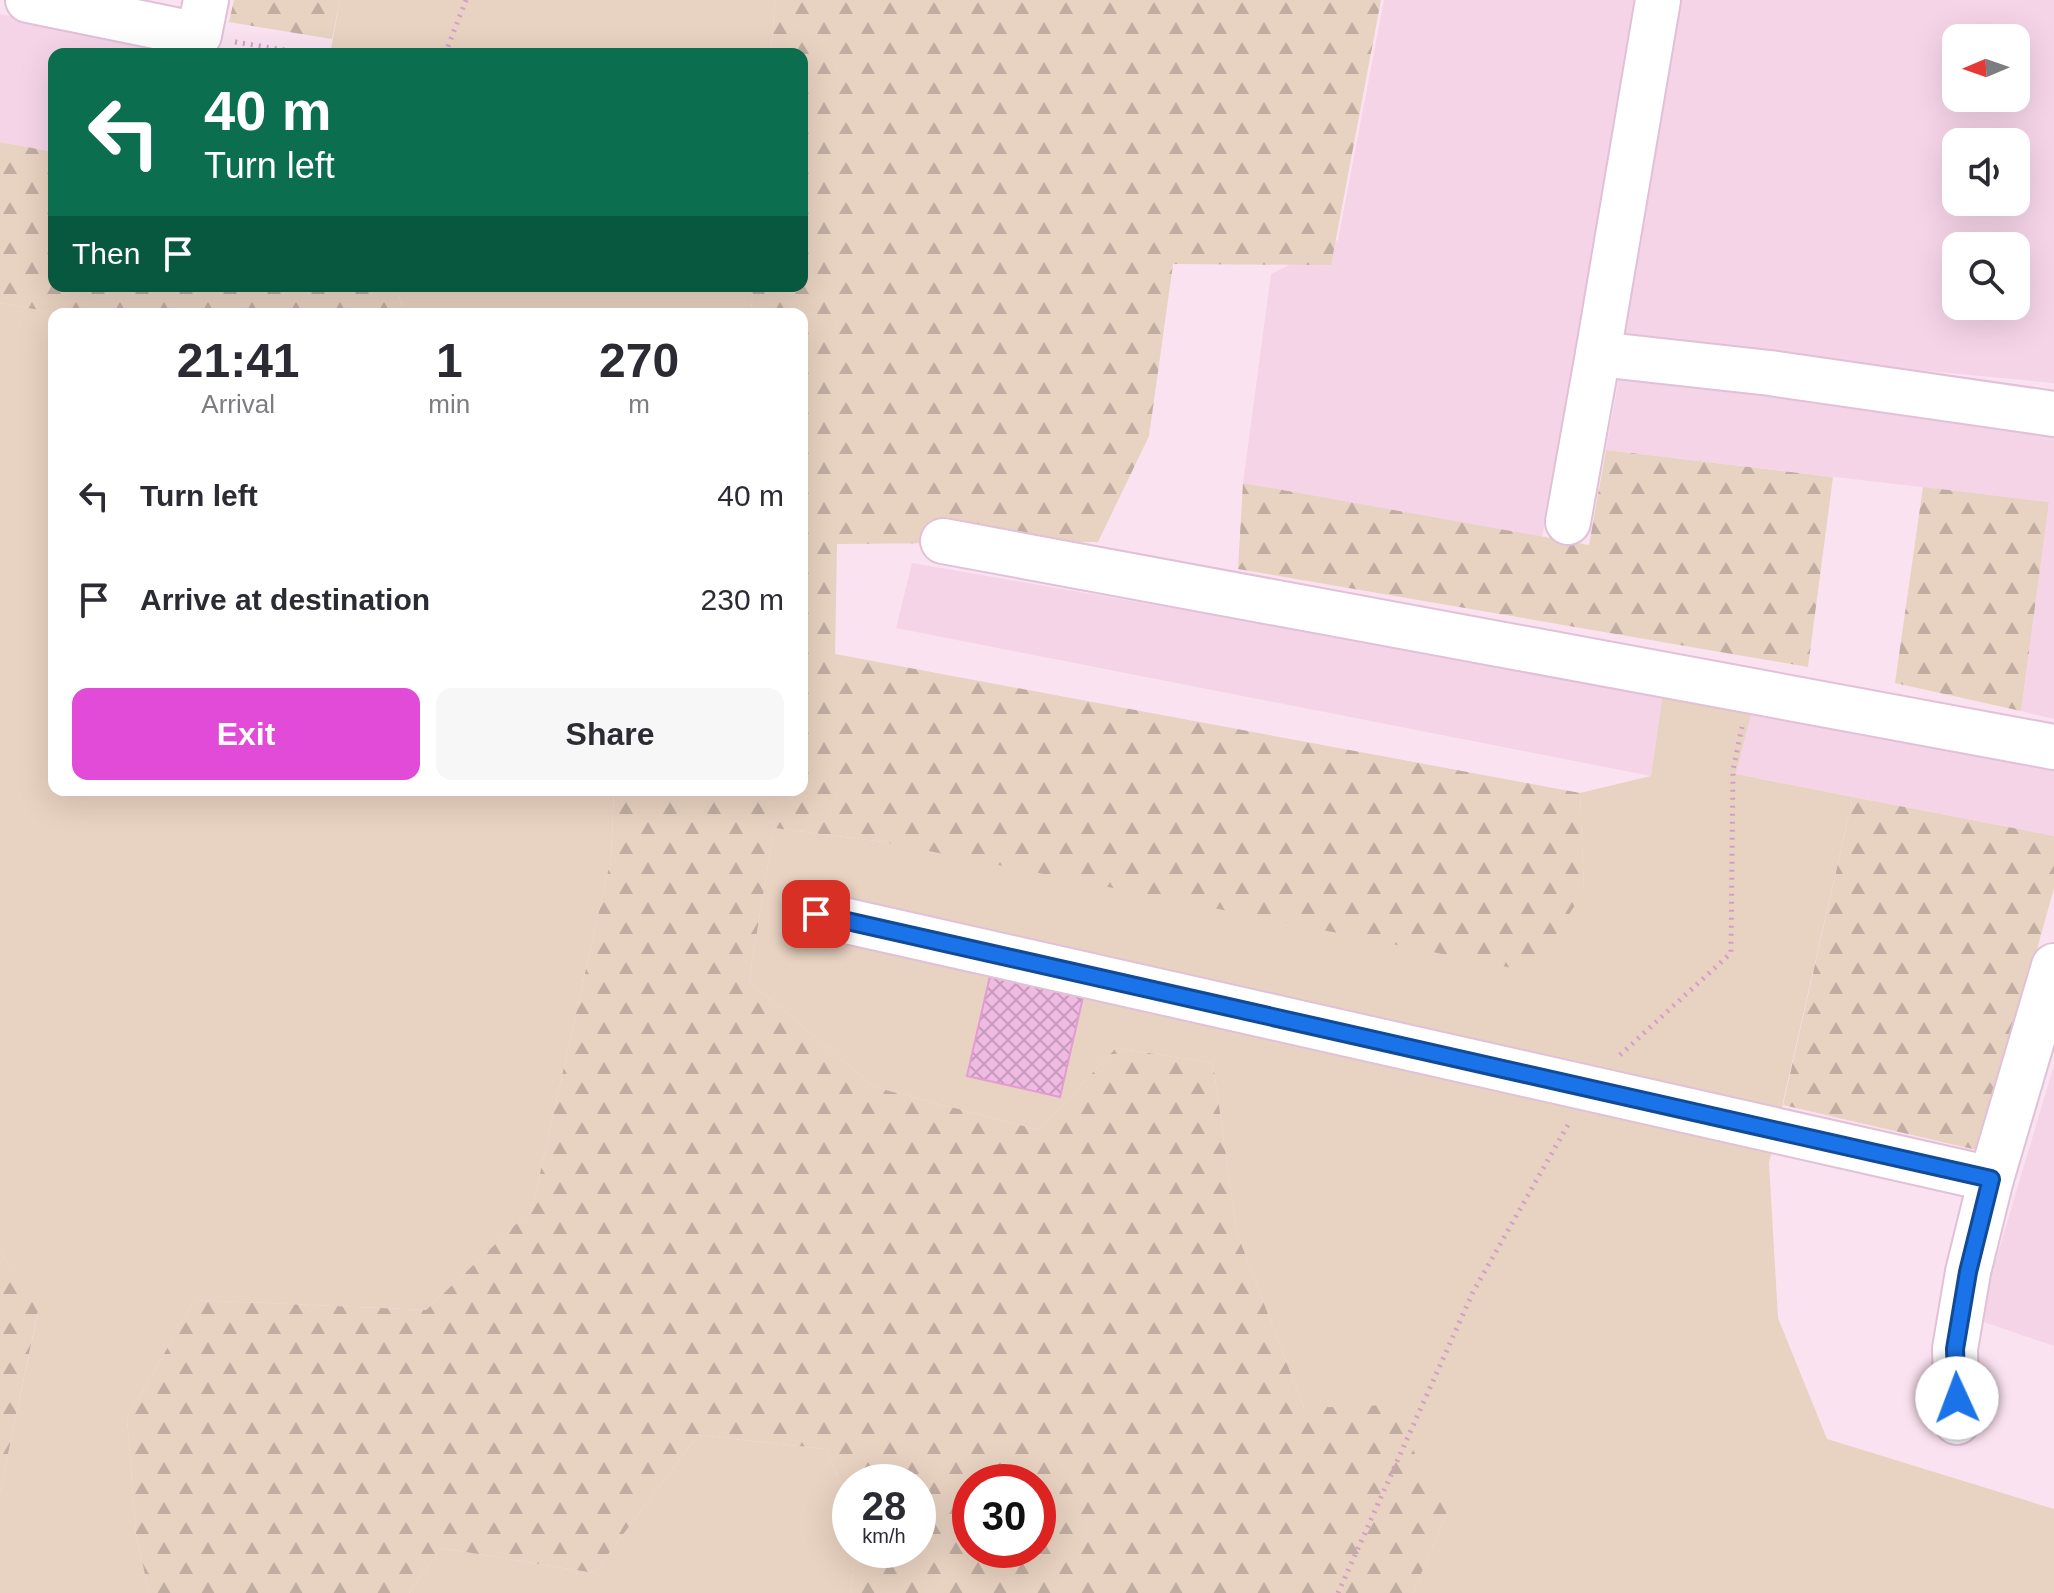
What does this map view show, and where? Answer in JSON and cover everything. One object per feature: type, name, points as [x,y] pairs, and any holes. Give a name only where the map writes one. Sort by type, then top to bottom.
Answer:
[{"type":"street","points":[[28,0],[202,18]]},
{"type":"street","points":[[1568,522],[1658,0]]},
{"type":"street","points":[[1598,354],[1770,373],[2054,414]]},
{"type":"street","points":[[943,541],[2054,747]]},
{"type":"street","points":[[816,914],[1991,1179]]},
{"type":"street","points":[[1957,1422],[1955,1349],[1968,1272],[1991,1179],[2054,966]]},
{"type":"path","points":[[447,48],[466,0]]},
{"type":"path","points":[[202,18],[291,48]]},
{"type":"path","points":[[1338,1593],[1473,1292],[1589,1088],[1627,1048],[1731,953],[1733,770],[1750,691]]},
{"type":"shaded area","points":[[1384,0],[1636,0],[1542,538],[1243,483],[1271,274],[1338,240]]},
{"type":"shaded area","points":[[1678,0],[2054,0],[2054,383],[1617,342]]},
{"type":"shaded area","points":[[0,14],[173,48],[48,48],[48,151],[0,142]]},
{"type":"shaded area","points":[[1619,378],[2054,427],[2054,719],[2021,711],[2049,502],[1606,450]]},
{"type":"shaded area","points":[[912,563],[1663,693],[1651,776],[896,628]]},
{"type":"shaded area","points":[[1752,711],[2054,766],[2054,836],[1736,774]]},
{"type":"shaded area","points":[[2054,1065],[2054,1346],[1978,1320]]},
{"type":"green space","points":[[234,0],[340,0],[332,39],[229,22]]},
{"type":"green space","points":[[340,0],[775,0],[771,48],[331,48]]},
{"type":"green space","points":[[775,0],[1381,0],[1331,265],[1173,264],[1149,436],[1098,542],[837,544],[835,654],[1580,793],[1584,891],[1532,972],[884,842],[774,828],[749,981],[874,1087],[1039,1130],[1116,1048],[1213,1063],[1237,1233],[1304,1408],[1389,1405],[1447,1513],[1413,1593],[850,1593],[853,1568],[936,1568],[936,1464],[832,1464],[826,1449],[698,1435],[594,1573],[441,1548],[409,1593],[149,1593],[136,1534],[127,1418],[195,1300],[426,1310],[532,1209],[611,858],[614,796],[808,796],[808,308],[751,308],[753,292],[808,292],[808,48],[771,48]]},
{"type":"green space","points":[[0,142],[48,151],[48,292],[399,292],[401,308],[48,308],[48,312],[0,303]]},
{"type":"green space","points":[[399,292],[753,292],[751,308],[401,308]]},
{"type":"green space","points":[[0,303],[48,312],[48,796],[614,796],[611,858],[532,1209],[426,1310],[195,1300],[127,1418],[136,1534],[149,1593],[0,1593],[0,1492],[38,1312],[0,1251]]},
{"type":"green space","points":[[1606,450],[1833,477],[1808,667],[1238,569],[1243,483],[1589,545]]},
{"type":"green space","points":[[1923,487],[2049,502],[2021,711],[1895,683]]},
{"type":"green space","points":[[1663,693],[1752,711],[1736,774],[1853,797],[1769,1163],[1778,1318],[1827,1439],[2054,1509],[2054,1593],[1413,1593],[1447,1513],[1304,1408],[1237,1233],[1213,1063],[1116,1048],[1039,1130],[874,1087],[749,981],[774,828],[884,842],[1584,891],[1580,793],[1651,776]]},
{"type":"green space","points":[[1853,797],[2054,836],[2054,888],[1981,1151],[1783,1105]]},
{"type":"green space","points":[[0,1251],[38,1311],[0,1492]]},
{"type":"green space","points":[[698,1435],[826,1449],[832,1464],[832,1568],[853,1568],[850,1593],[409,1593],[441,1548],[594,1573]]},
{"type":"building","points":[[990,976],[1083,997],[1060,1097],[967,1076]]},
{"type":"route","points":[[816,914],[1991,1179],[1968,1272],[1955,1349],[1957,1398]]}]
